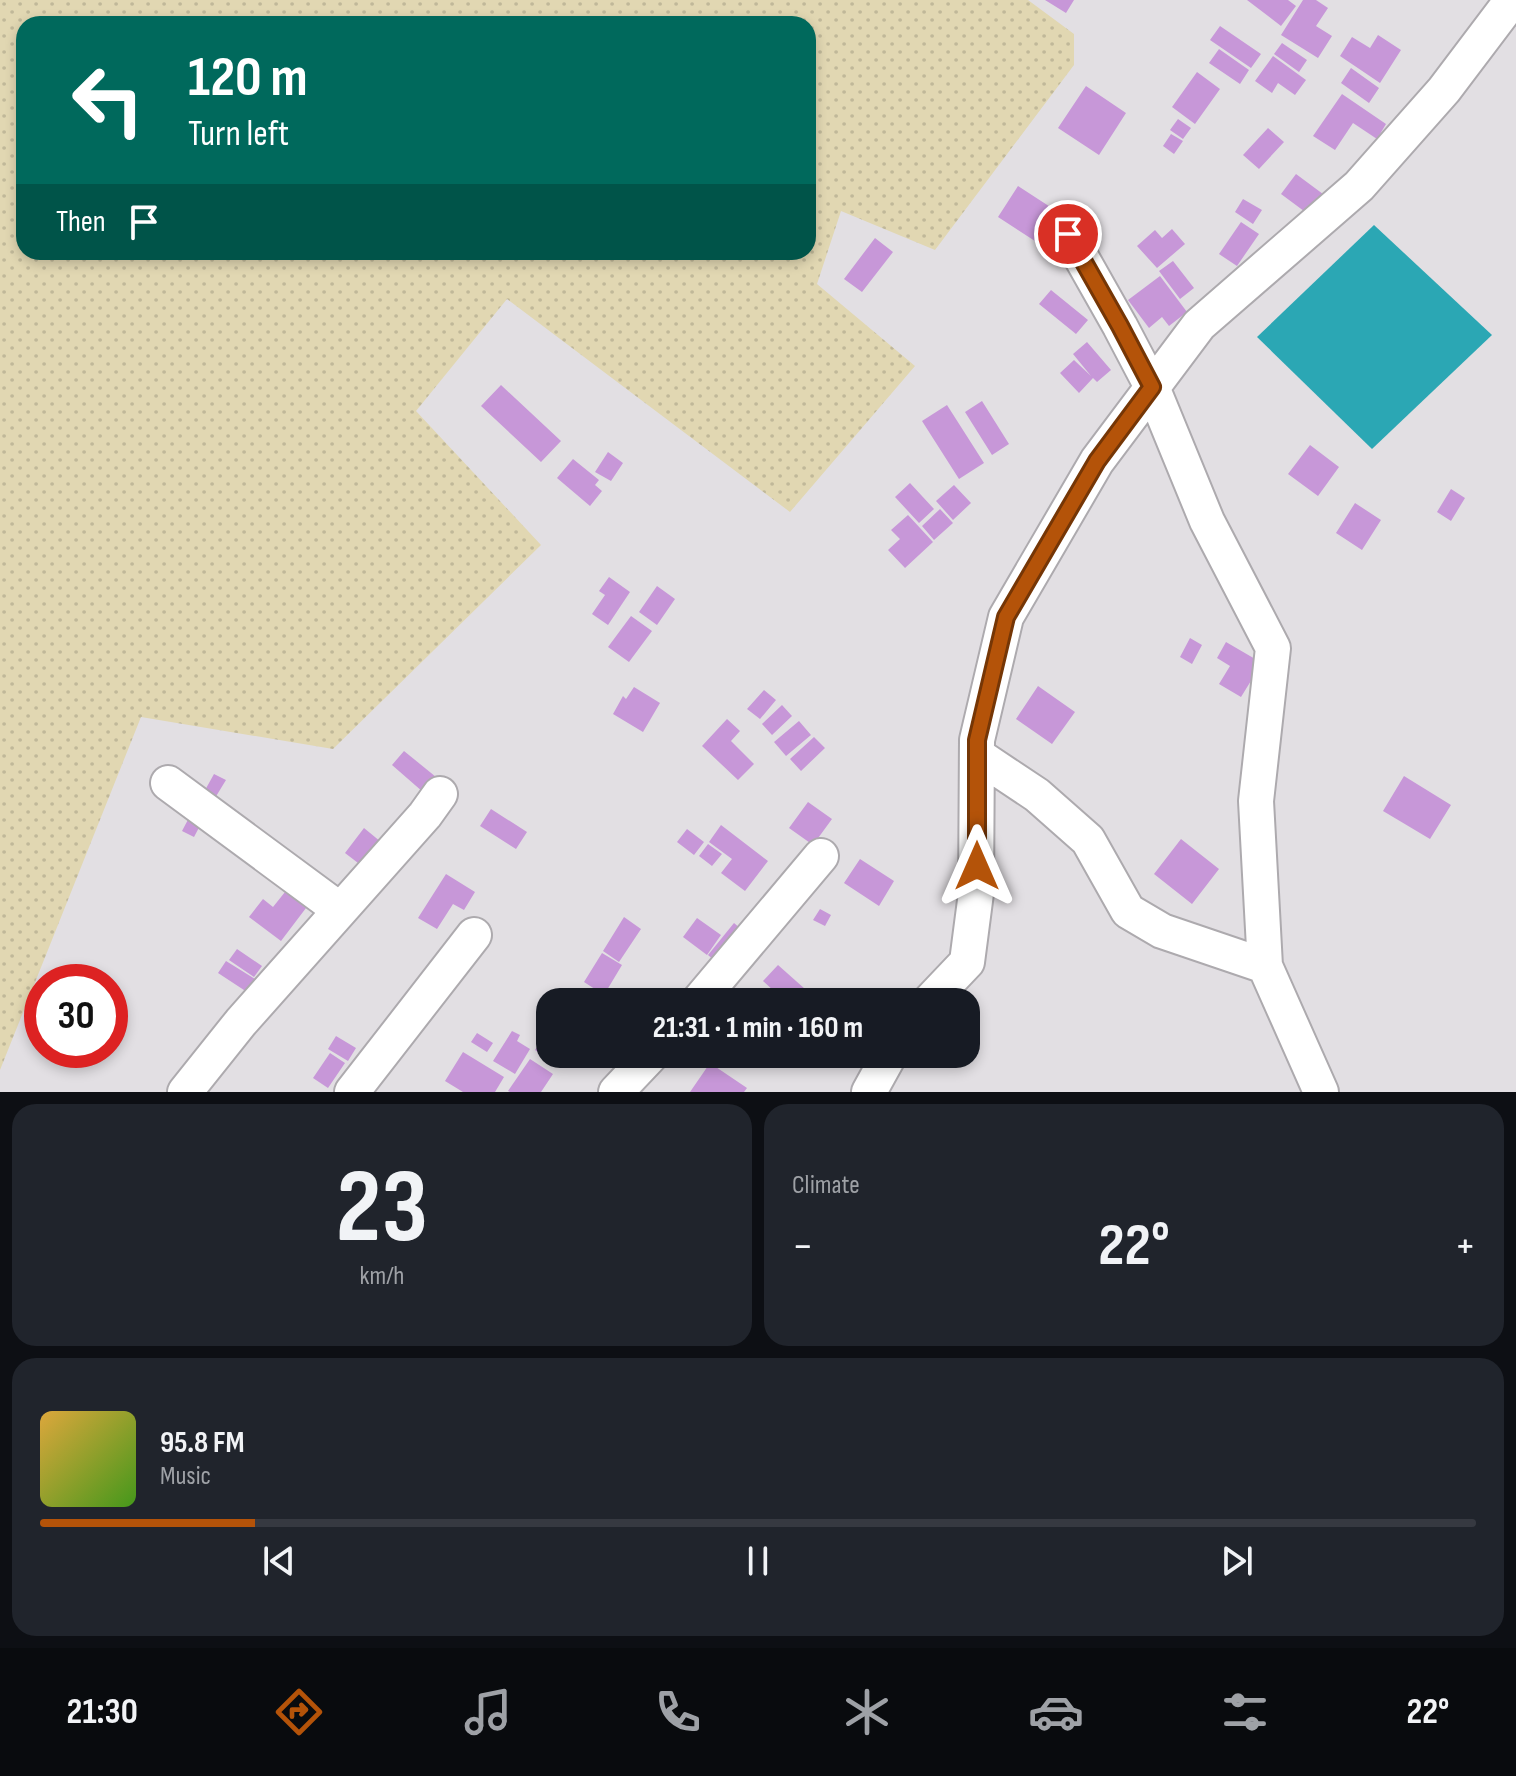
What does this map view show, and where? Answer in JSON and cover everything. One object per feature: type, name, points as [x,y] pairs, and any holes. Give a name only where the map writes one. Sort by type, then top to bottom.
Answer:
[{"type":"street","points":[[942,988],[967,962],[976,893],[977,740],[1006,617],[1097,461],[1199,325],[1359,186],[1444,90],[1512,0]]},
{"type":"street","points":[[1068,234],[1152,387],[1207,521],[1273,648],[1256,801],[1265,966],[1321,1092]]},
{"type":"street","points":[[977,755],[1037,795],[1088,840],[1128,911],[1162,931],[1265,966]]},
{"type":"street","points":[[168,783],[340,910]]},
{"type":"street","points":[[185,1092],[241,1022],[425,815],[440,794]]},
{"type":"street","points":[[710,988],[821,856]]},
{"type":"street","points":[[352,1092],[474,935]]},
{"type":"street","points":[[616,1092],[639,1068]]},
{"type":"street","points":[[869,1092],[882,1068]]},
{"type":"sand","points":[[0,0],[1028,0],[1074,34],[1074,65],[935,250],[841,211],[817,284],[915,366],[790,512],[507,299],[416,411],[541,545],[333,749],[141,717],[42,964],[24,964],[24,1010],[0,1070]]},
{"type":"water","points":[[1374,225],[1492,335],[1372,449],[1257,337]]},
{"type":"building","points":[[1045,0],[1074,0],[1066,13]]},
{"type":"building","points":[[1247,0],[1288,0],[1296,6],[1281,26]]},
{"type":"building","points":[[1303,0],[1316,0],[1328,8],[1316,26],[1332,36],[1318,58],[1281,35]]},
{"type":"building","points":[[1220,26],[1261,54],[1251,68],[1210,40]]},
{"type":"building","points":[[1378,35],[1401,50],[1380,83],[1340,56],[1352,37],[1370,48]]},
{"type":"building","points":[[1282,43],[1307,60],[1299,72],[1274,54]]},
{"type":"building","points":[[1219,49],[1249,70],[1240,84],[1209,63]]},
{"type":"building","points":[[1273,56],[1306,80],[1295,95],[1278,83],[1272,93],[1255,81]]},
{"type":"building","points":[[1351,68],[1379,88],[1369,103],[1341,83]]},
{"type":"building","points":[[1197,72],[1220,89],[1195,124],[1172,107]]},
{"type":"building","points":[[1086,86],[1126,113],[1099,155],[1058,128]]},
{"type":"building","points":[[1342,94],[1386,124],[1377,139],[1353,123],[1335,150],[1313,136]]},
{"type":"building","points":[[1178,119],[1191,128],[1183,139],[1170,130]]},
{"type":"building","points":[[1268,128],[1284,142],[1259,169],[1243,155]]},
{"type":"building","points":[[1171,134],[1183,141],[1174,154],[1163,146]]},
{"type":"building","points":[[1296,174],[1327,197],[1312,217],[1281,194]]},
{"type":"building","points":[[1018,186],[1058,212],[1038,243],[998,217]]},
{"type":"building","points":[[1243,199],[1262,210],[1253,224],[1235,212]]},
{"type":"building","points":[[1241,222],[1259,234],[1237,266],[1219,254]]},
{"type":"building","points":[[1172,229],[1185,244],[1157,268],[1137,246],[1155,230],[1162,238]]},
{"type":"building","points":[[875,238],[893,252],[862,292],[844,279]]},
{"type":"building","points":[[1173,261],[1194,288],[1180,299],[1159,271]]},
{"type":"building","points":[[1160,276],[1187,312],[1169,326],[1162,317],[1149,328],[1128,300]]},
{"type":"building","points":[[1051,290],[1088,320],[1076,334],[1039,304]]},
{"type":"building","points":[[1087,342],[1111,370],[1097,382],[1093,378],[1079,393],[1060,373],[1074,360],[1091,376],[1073,354]]},
{"type":"building","points":[[501,385],[561,441],[541,462],[481,406]]},
{"type":"building","points":[[982,401],[1009,444],[992,455],[965,412]]},
{"type":"building","points":[[947,405],[984,463],[959,479],[922,421]]},
{"type":"building","points":[[1310,445],[1339,467],[1318,496],[1288,474]]},
{"type":"building","points":[[608,452],[623,463],[611,481],[595,472]]},
{"type":"building","points":[[573,459],[599,480],[595,485],[602,491],[590,506],[557,478]]},
{"type":"building","points":[[910,483],[934,509],[919,523],[895,497]]},
{"type":"building","points":[[954,485],[971,503],[953,520],[936,501]]},
{"type":"building","points":[[1451,489],[1465,498],[1451,521],[1437,512]]},
{"type":"building","points":[[1355,503],[1381,520],[1362,550],[1336,533]]},
{"type":"building","points":[[940,509],[953,523],[934,540],[922,526]]},
{"type":"building","points":[[908,515],[933,542],[905,568],[888,550],[900,539],[891,530]]},
{"type":"building","points":[[609,577],[630,592],[608,625],[592,614],[605,595],[599,591]]},
{"type":"building","points":[[657,586],[675,599],[657,625],[639,612]]},
{"type":"building","points":[[631,616],[652,631],[629,662],[608,647]]},
{"type":"building","points":[[1190,638],[1202,645],[1192,664],[1180,657]]},
{"type":"building","points":[[1226,642],[1262,663],[1241,697],[1219,684],[1230,666],[1217,658]]},
{"type":"building","points":[[1038,686],[1075,712],[1052,744],[1016,719]]},
{"type":"building","points":[[634,687],[660,703],[643,732],[613,714],[623,696],[626,699]]},
{"type":"building","points":[[764,690],[776,700],[760,719],[747,709]]},
{"type":"building","points":[[782,705],[792,716],[772,735],[762,724]]},
{"type":"building","points":[[727,719],[740,731],[731,741],[754,764],[738,780],[702,746]]},
{"type":"building","points":[[799,721],[811,735],[786,756],[774,742]]},
{"type":"building","points":[[814,737],[825,748],[801,771],[790,759]]},
{"type":"building","points":[[404,751],[436,777],[423,792],[392,765]]},
{"type":"building","points":[[214,774],[226,780],[215,798],[204,792]]},
{"type":"building","points":[[1404,776],[1451,805],[1430,839],[1383,811]]},
{"type":"building","points":[[808,802],[832,819],[813,845],[789,828]]},
{"type":"building","points":[[491,809],[527,832],[516,849],[480,826]]},
{"type":"building","points":[[191,814],[203,820],[194,837],[182,831]]},
{"type":"building","points":[[721,825],[768,861],[745,891],[721,873],[732,859],[709,842]]},
{"type":"building","points":[[364,828],[381,842],[362,866],[345,853]]},
{"type":"building","points":[[687,829],[704,842],[694,855],[677,842]]},
{"type":"building","points":[[1181,839],[1219,869],[1192,904],[1154,874]]},
{"type":"building","points":[[708,844],[722,854],[712,866],[699,856]]},
{"type":"building","points":[[860,859],[894,881],[879,906],[844,883]]},
{"type":"building","points":[[446,874],[475,892],[464,910],[453,904],[437,929],[418,918]]},
{"type":"building","points":[[285,892],[306,908],[281,941],[249,917],[263,899],[273,907]]},
{"type":"building","points":[[820,909],[831,915],[825,926],[813,920]]},
{"type":"building","points":[[624,917],[641,929],[619,962],[603,951]]},
{"type":"building","points":[[697,918],[721,935],[707,955],[683,937]]},
{"type":"building","points":[[734,923],[748,935],[722,967],[708,955]]},
{"type":"building","points":[[237,949],[262,966],[254,977],[229,960]]},
{"type":"building","points":[[602,953],[622,965],[608,988],[593,988],[584,982]]},
{"type":"building","points":[[226,961],[255,979],[247,992],[218,973]]},
{"type":"building","points":[[778,965],[804,988],[771,988],[763,981]]},
{"type":"building","points":[[512,1031],[520,1035],[517,1041],[530,1049],[515,1074],[493,1061]]},
{"type":"building","points":[[477,1033],[493,1043],[487,1052],[471,1042]]},
{"type":"building","points":[[336,1036],[356,1048],[348,1061],[328,1049]]},
{"type":"building","points":[[463,1052],[504,1077],[495,1092],[463,1092],[445,1081]]},
{"type":"building","points":[[330,1053],[345,1063],[328,1088],[313,1078]]},
{"type":"building","points":[[530,1059],[536,1063],[536,1068],[544,1068],[553,1074],[541,1092],[508,1091]]},
{"type":"building","points":[[707,1068],[717,1068],[747,1088],[744,1092],[690,1092]]},
{"type":"route","points":[[977,866],[977,740],[1006,617],[1097,461],[1152,387],[1068,234]]}]
